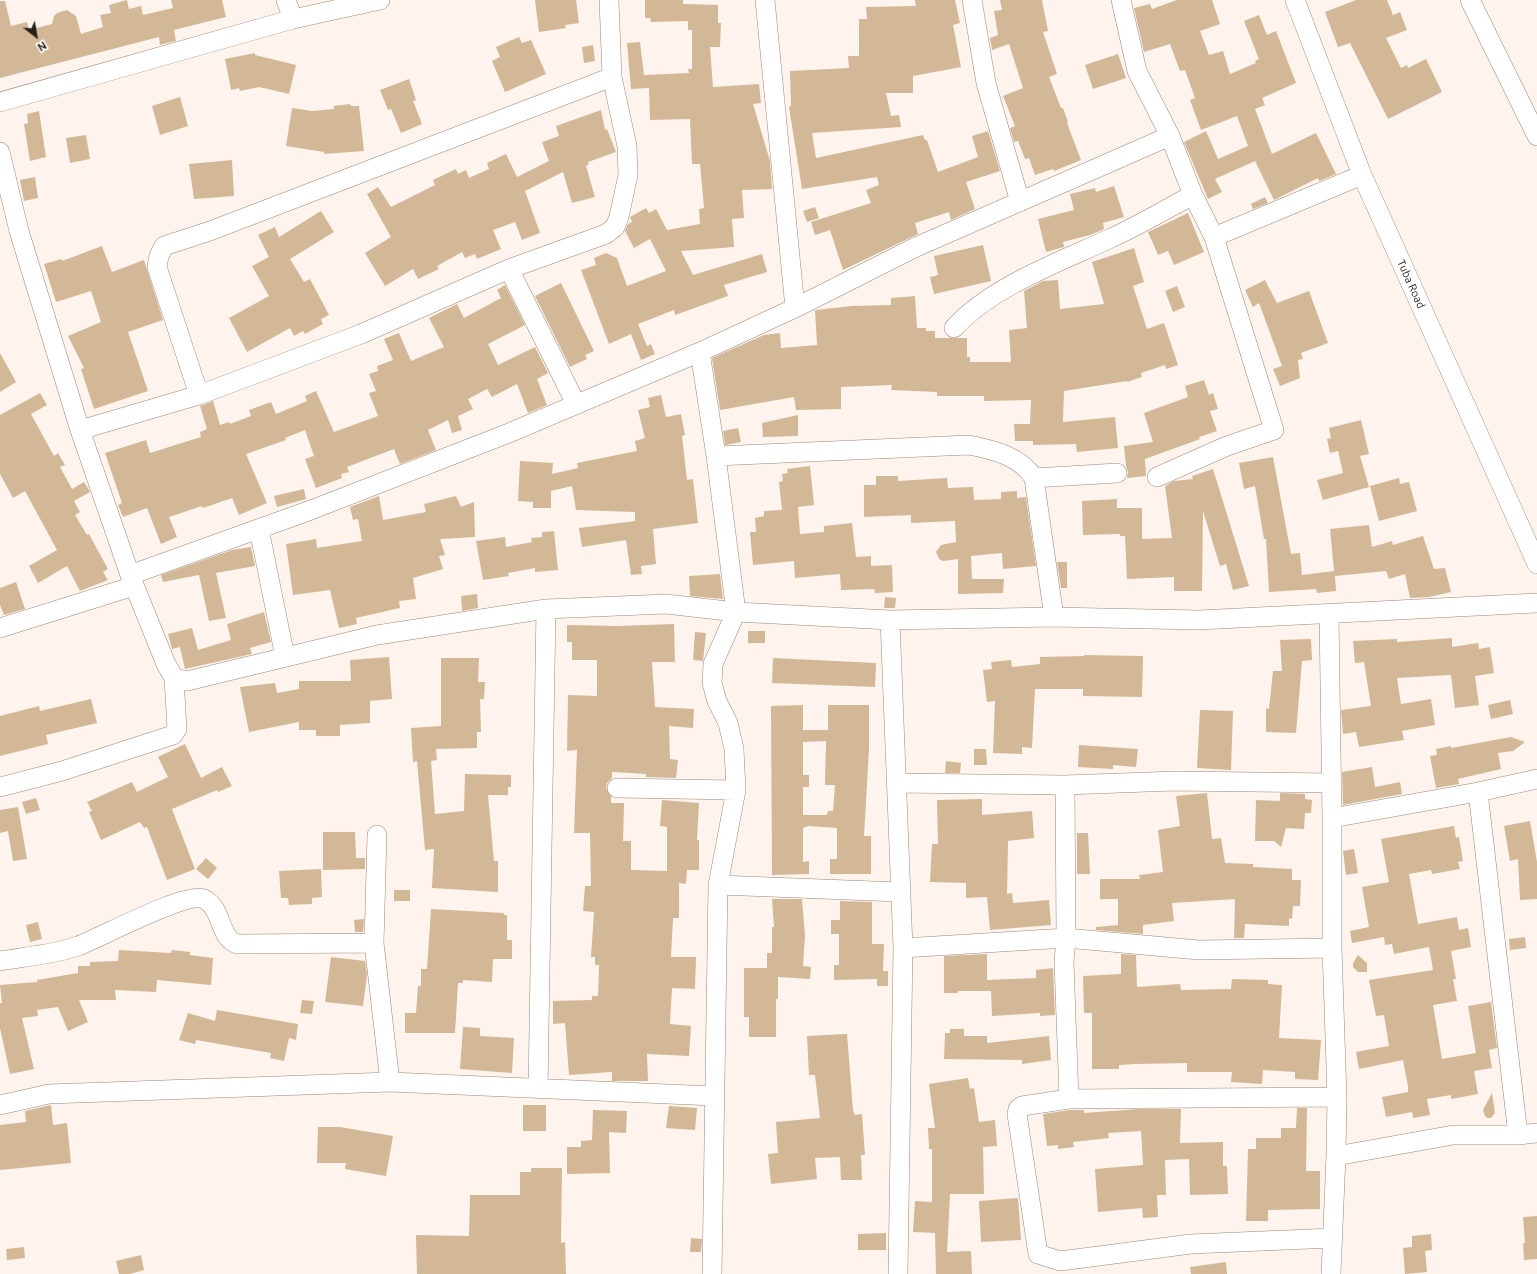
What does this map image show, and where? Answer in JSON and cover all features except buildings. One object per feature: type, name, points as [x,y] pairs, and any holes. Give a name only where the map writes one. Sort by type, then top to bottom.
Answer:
[{"type":"street","points":[[286,0],[293,19]]},
{"type":"street","points":[[0,102],[293,19],[380,0]]},
{"type":"street","points":[[80,430],[199,395],[361,334],[509,269],[606,234],[614,227],[619,217],[628,175],[627,146],[612,77],[609,0]]},
{"type":"street","points":[[765,0],[795,308]]},
{"type":"street","points":[[972,0],[986,83],[1020,202]]},
{"type":"street","points":[[1121,0],[1137,71],[1170,136],[1193,195],[1214,237],[1274,430],[1227,446],[1157,477]]},
{"type":"street","points":[[1470,0],[1536,128]]},
{"type":"street","name":"Tuba Road","points":[[1301,2],[1362,175],[1537,564]]},
{"type":"street","points":[[199,395],[157,267],[159,256],[164,246],[210,231],[612,77]]},
{"type":"street","points":[[0,628],[132,580],[259,528],[502,436],[700,352],[795,308],[916,247],[1170,136]]},
{"type":"street","points":[[0,152],[19,231],[80,430],[132,580],[166,664],[174,678],[177,730],[173,734],[62,771],[0,787]]},
{"type":"street","points":[[1214,237],[1362,175]]},
{"type":"street","points":[[954,328],[977,306],[995,294],[1112,238],[1193,195]]},
{"type":"street","points":[[509,269],[576,404]]},
{"type":"street","points":[[700,352],[716,456],[736,612],[713,664],[712,683],[716,701],[728,723],[734,749],[736,790],[718,886],[712,1274]]},
{"type":"street","points":[[716,456],[970,445],[1004,454],[1020,462],[1034,478],[1054,617]]},
{"type":"street","points":[[1034,478],[1117,473]]},
{"type":"street","points":[[259,528],[286,657]]},
{"type":"street","points":[[174,678],[187,681],[377,635],[546,609],[666,604],[736,612],[890,620],[1054,617],[1199,620],[1305,614],[1329,615],[1537,603]]},
{"type":"street","points":[[538,1089],[546,609]]},
{"type":"street","points":[[1329,615],[1332,948],[1337,1097],[1331,1274]]},
{"type":"street","points":[[890,620],[903,948],[898,1274]]},
{"type":"street","points":[[1332,818],[1478,792],[1537,779]]},
{"type":"street","points":[[896,783],[1065,785],[1175,780],[1331,783]]},
{"type":"street","points":[[1065,785],[1066,938],[1064,962],[1069,1099]]},
{"type":"street","points":[[617,788],[736,790]]},
{"type":"street","points":[[1478,792],[1518,1134]]},
{"type":"street","points":[[377,835],[374,943],[390,1082]]},
{"type":"street","points":[[718,886],[900,892]]},
{"type":"street","points":[[0,961],[77,947],[175,903],[195,898],[204,899],[209,902],[218,915],[228,938],[237,944],[374,943]]},
{"type":"street","points":[[903,948],[1066,938],[1199,950],[1332,948]]},
{"type":"street","points":[[0,1105],[49,1094],[390,1082],[714,1096]]},
{"type":"street","points":[[1333,1238],[1191,1244],[1060,1261],[1038,1254],[1018,1109],[1022,1106],[1069,1099],[1337,1097]]},
{"type":"street","points":[[1336,1156],[1452,1135],[1537,1133]]}]
